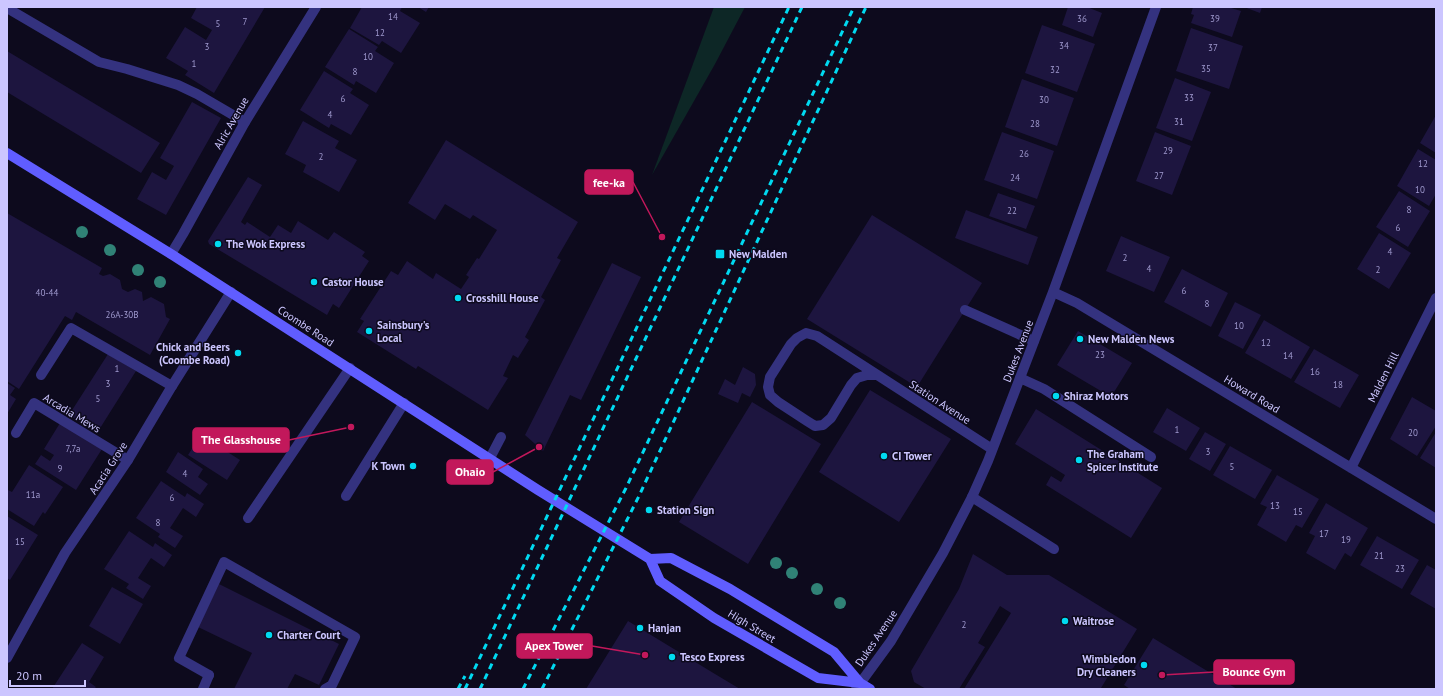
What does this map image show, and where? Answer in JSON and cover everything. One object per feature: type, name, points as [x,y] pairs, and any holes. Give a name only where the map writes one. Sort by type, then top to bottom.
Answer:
[{"type":"main road","name":"Coombe Road","points":[[7,154],[171,254],[650,559]]},
{"type":"main road","name":"High Street","points":[[858,686],[834,652],[730,589],[672,558],[650,559],[660,581],[714,618],[818,678],[870,689]]},
{"type":"street","name":"Alric Avenue","points":[[171,254],[245,122],[316,7]]},
{"type":"street","name":"Dukes Avenue","points":[[858,686],[891,641],[943,553],[972,497],[1054,292],[1156,7]]},
{"type":"street","points":[[7,8],[99,62],[178,85],[197,94],[245,122]]},
{"type":"street","name":"Acacia Grove","points":[[7,658],[65,553],[128,460],[231,292]]},
{"type":"street","name":"Howard Road","points":[[1054,292],[1090,311],[1436,519]]},
{"type":"street","name":"Malden Hill","points":[[1351,468],[1436,298]]},
{"type":"street","points":[[965,310],[1034,341]]},
{"type":"street","points":[[41,375],[72,328],[172,386]]},
{"type":"street","name":"Station Avenue","points":[[876,375],[867,374],[858,378],[851,385],[831,418],[823,425],[815,426],[778,402],[770,395],[768,386],[770,377],[791,344],[797,338],[806,333],[817,336],[992,449]]},
{"type":"street","points":[[248,518],[350,368]]},
{"type":"street","points":[[1020,378],[1044,389],[1151,457]]},
{"type":"street","name":"Arcadia Mews","points":[[16,433],[34,403],[128,460]]},
{"type":"street","points":[[346,496],[404,403]]},
{"type":"street","points":[[490,458],[501,437]]},
{"type":"street","points":[[972,497],[1054,549]]},
{"type":"street","points":[[203,689],[209,675],[179,658],[224,562],[355,637],[332,686],[325,689]]},
{"type":"green space","points":[[714,7],[745,7],[715,64],[652,175]]},
{"type":"building","points":[[197,7],[265,7],[214,93],[185,75],[188,71],[166,58],[185,27],[206,40],[212,30],[191,18]]},
{"type":"building","points":[[362,7],[402,7],[400,11],[420,23],[401,53],[382,41],[379,45],[350,28]]},
{"type":"building","points":[[418,7],[429,7],[426,12]]},
{"type":"building","points":[[1068,7],[1087,7],[1102,13],[1093,37],[1062,25]]},
{"type":"building","points":[[1193,7],[1228,7],[1241,11],[1232,37],[1191,23],[1194,15],[1191,14]]},
{"type":"building","points":[[1244,7],[1262,7],[1260,13]]},
{"type":"building","points":[[1042,25],[1095,44],[1077,92],[1025,73]]},
{"type":"building","points":[[1191,28],[1243,46],[1229,89],[1176,71]]},
{"type":"building","points":[[349,29],[378,47],[375,51],[394,63],[376,93],[356,81],[354,85],[325,67]]},
{"type":"building","points":[[7,51],[160,143],[141,173],[7,92]]},
{"type":"building","points":[[324,71],[353,89],[350,93],[369,105],[351,135],[331,124],[329,128],[300,110]]},
{"type":"building","points":[[1175,78],[1211,92],[1192,141],[1156,128]]},
{"type":"building","points":[[1022,79],[1074,98],[1057,146],[1005,127]]},
{"type":"building","points":[[192,102],[221,118],[166,215],[137,199],[152,172],[166,180],[174,166],[160,158]]},
{"type":"building","points":[[1436,115],[1436,153],[1420,143]]},
{"type":"building","points":[[303,121],[339,141],[335,148],[357,160],[339,192],[303,172],[306,165],[285,154]]},
{"type":"building","points":[[1002,132],[1054,151],[1037,199],[984,180]]},
{"type":"building","points":[[1155,132],[1191,146],[1172,195],[1136,181]]},
{"type":"building","name":"Crosshill House","points":[[446,140],[578,222],[557,258],[561,260],[541,297],[545,300],[525,337],[529,340],[518,358],[513,355],[503,376],[508,378],[488,410],[418,366],[416,369],[357,332],[364,321],[360,319],[391,271],[398,275],[407,261],[433,279],[436,273],[461,289],[469,277],[466,275],[477,258],[479,259],[497,230],[473,215],[470,219],[445,204],[435,220],[408,203]]},
{"type":"building","points":[[1418,149],[1436,160],[1436,194],[1429,206],[1397,186]]},
{"type":"building","name":"Castor House","points":[[248,177],[262,185],[241,222],[245,225],[247,222],[270,237],[278,225],[291,233],[298,221],[328,240],[334,232],[365,252],[362,256],[369,261],[339,308],[333,304],[327,315],[209,244],[208,241]]},
{"type":"building","points":[[1399,191],[1430,211],[1408,247],[1376,227]]},
{"type":"building","points":[[998,193],[1035,206],[1026,229],[989,216]]},
{"type":"building","points":[[966,210],[1038,237],[1028,265],[955,238]]},
{"type":"building","points":[[7,213],[102,268],[99,274],[103,276],[110,274],[120,280],[122,289],[128,292],[135,289],[142,292],[143,301],[151,297],[164,304],[166,317],[170,319],[150,355],[76,312],[72,320],[65,316],[19,389],[7,381]]},
{"type":"building","points":[[872,215],[982,283],[917,387],[807,319]]},
{"type":"building","points":[[1379,233],[1411,253],[1389,289],[1357,269]]},
{"type":"building","points":[[1121,236],[1170,257],[1154,292],[1106,271]]},
{"type":"building","points":[[612,263],[641,277],[581,400],[570,395],[543,451],[525,435]]},
{"type":"building","points":[[1182,269],[1228,293],[1211,327],[1164,302]]},
{"type":"building","points":[[1235,302],[1261,315],[1243,349],[1218,336]]},
{"type":"building","points":[[1264,320],[1310,347],[1291,379],[1245,353]]},
{"type":"building","points":[[1078,331],[1132,363],[1111,397],[1057,365]]},
{"type":"building","points":[[1314,349],[1359,375],[1340,408],[1294,382]]},
{"type":"building","points":[[108,354],[136,371],[97,433],[69,415]]},
{"type":"building","points":[[743,367],[755,374],[756,385],[750,397],[742,393],[738,403],[718,394],[725,379],[735,385]]},
{"type":"building","points":[[7,383],[15,388],[10,395],[16,399],[7,414]]},
{"type":"building","name":"CI Tower","points":[[870,390],[951,439],[899,522],[819,472]]},
{"type":"building","points":[[1412,397],[1436,411],[1436,426],[1417,456],[1390,439]]},
{"type":"building","points":[[752,402],[821,444],[748,564],[679,522]]},
{"type":"building","points":[[1167,408],[1200,428],[1186,451],[1153,432]]},
{"type":"building","name":"The Graham Spicer Institute","points":[[1036,409],[1162,488],[1131,538],[1046,485],[1051,476],[1061,482],[1065,475],[1015,444]]},
{"type":"building","points":[[60,423],[102,449],[76,490],[35,464],[41,455],[50,461],[54,455],[44,449]]},
{"type":"building","points":[[1205,432],[1226,444],[1210,471],[1189,459]]},
{"type":"building","points":[[1436,432],[1436,468],[1420,458]]},
{"type":"building","points":[[201,435],[240,460],[227,480],[188,455]]},
{"type":"building","points":[[1230,446],[1272,470],[1255,499],[1213,475]]},
{"type":"building","points":[[178,452],[203,469],[198,477],[208,484],[200,495],[166,472]]},
{"type":"building","points":[[29,465],[63,487],[45,514],[43,512],[34,526],[7,509],[8,490],[12,492]]},
{"type":"building","points":[[1277,475],[1319,499],[1302,528],[1296,525],[1286,542],[1257,525],[1267,507],[1260,504]]},
{"type":"building","points":[[161,481],[185,497],[187,493],[204,504],[196,517],[183,508],[170,528],[183,536],[175,548],[158,537],[160,534],[136,518]]},
{"type":"building","points":[[1326,503],[1368,528],[1351,557],[1345,553],[1335,570],[1306,553],[1315,536],[1309,533]]},
{"type":"building","points":[[7,516],[38,535],[10,580],[7,578]]},
{"type":"building","points":[[129,531],[153,547],[155,543],[172,555],[164,567],[151,558],[138,578],[151,586],[143,599],[126,588],[129,584],[104,569]]},
{"type":"building","points":[[1377,536],[1419,560],[1402,589],[1360,565]]},
{"type":"building","name":"Waitrose","points":[[973,554],[1007,575],[1049,575],[1137,629],[1101,688],[1103,689],[964,689],[1011,613],[1000,606],[978,643],[985,647],[959,689],[926,689],[914,682],[911,671],[959,589]]},
{"type":"building","points":[[1427,565],[1436,570],[1436,609],[1410,594]]},
{"type":"building","name":"Charter Court","points":[[219,584],[339,644],[319,685],[295,674],[287,689],[234,689],[252,653],[198,627]]},
{"type":"building","points":[[112,587],[143,604],[120,644],[89,626]]},
{"type":"building","points":[[628,621],[715,674],[740,689],[586,689]]},
{"type":"building","points":[[1153,638],[1237,689],[1130,689],[1124,685]]},
{"type":"building","points":[[82,643],[104,657],[89,682],[96,687],[94,689],[52,689]]},
{"type":"railway","points":[[465,689],[789,7]]},
{"type":"railway","points":[[480,689],[802,7]]},
{"type":"railway","points":[[523,689],[626,488],[854,7]]},
{"type":"railway","points":[[542,689],[639,496],[866,7]]},
{"type":"railway","points":[[458,689],[465,676]]},
{"type":"place","name":"fee-ka","points":[[662,237]]},
{"type":"place","name":"The Wok Express","points":[[218,244]]},
{"type":"place","name":"New Malden","points":[[720,254]]},
{"type":"place","name":"Castor House","points":[[314,282]]},
{"type":"place","name":"Crosshill House","points":[[458,298]]},
{"type":"place","name":"Sainsbury's Local","points":[[369,331]]},
{"type":"place","name":"New Malden News","points":[[1080,339]]},
{"type":"place","name":"Chick and Beers (Coombe Road)","points":[[238,353]]},
{"type":"place","name":"Shiraz Motors","points":[[1056,396]]},
{"type":"place","name":"The Glasshouse","points":[[351,427]]},
{"type":"place","name":"Ohaio","points":[[539,447]]},
{"type":"place","name":"CI Tower","points":[[884,456]]},
{"type":"place","name":"The Graham Spicer Institute","points":[[1079,460]]},
{"type":"place","name":"K Town","points":[[413,466]]},
{"type":"place","name":"Station Sign","points":[[649,510]]},
{"type":"place","name":"Waitrose","points":[[1065,621]]},
{"type":"place","name":"Hanjan","points":[[640,628]]},
{"type":"place","name":"Charter Court","points":[[269,635]]},
{"type":"place","name":"Apex Tower","points":[[645,655]]},
{"type":"place","name":"Tesco Express","points":[[672,657]]},
{"type":"place","name":"Wimbledon Dry Cleaners","points":[[1144,665]]},
{"type":"place","name":"Bounce Gym","points":[[1162,675]]}]
